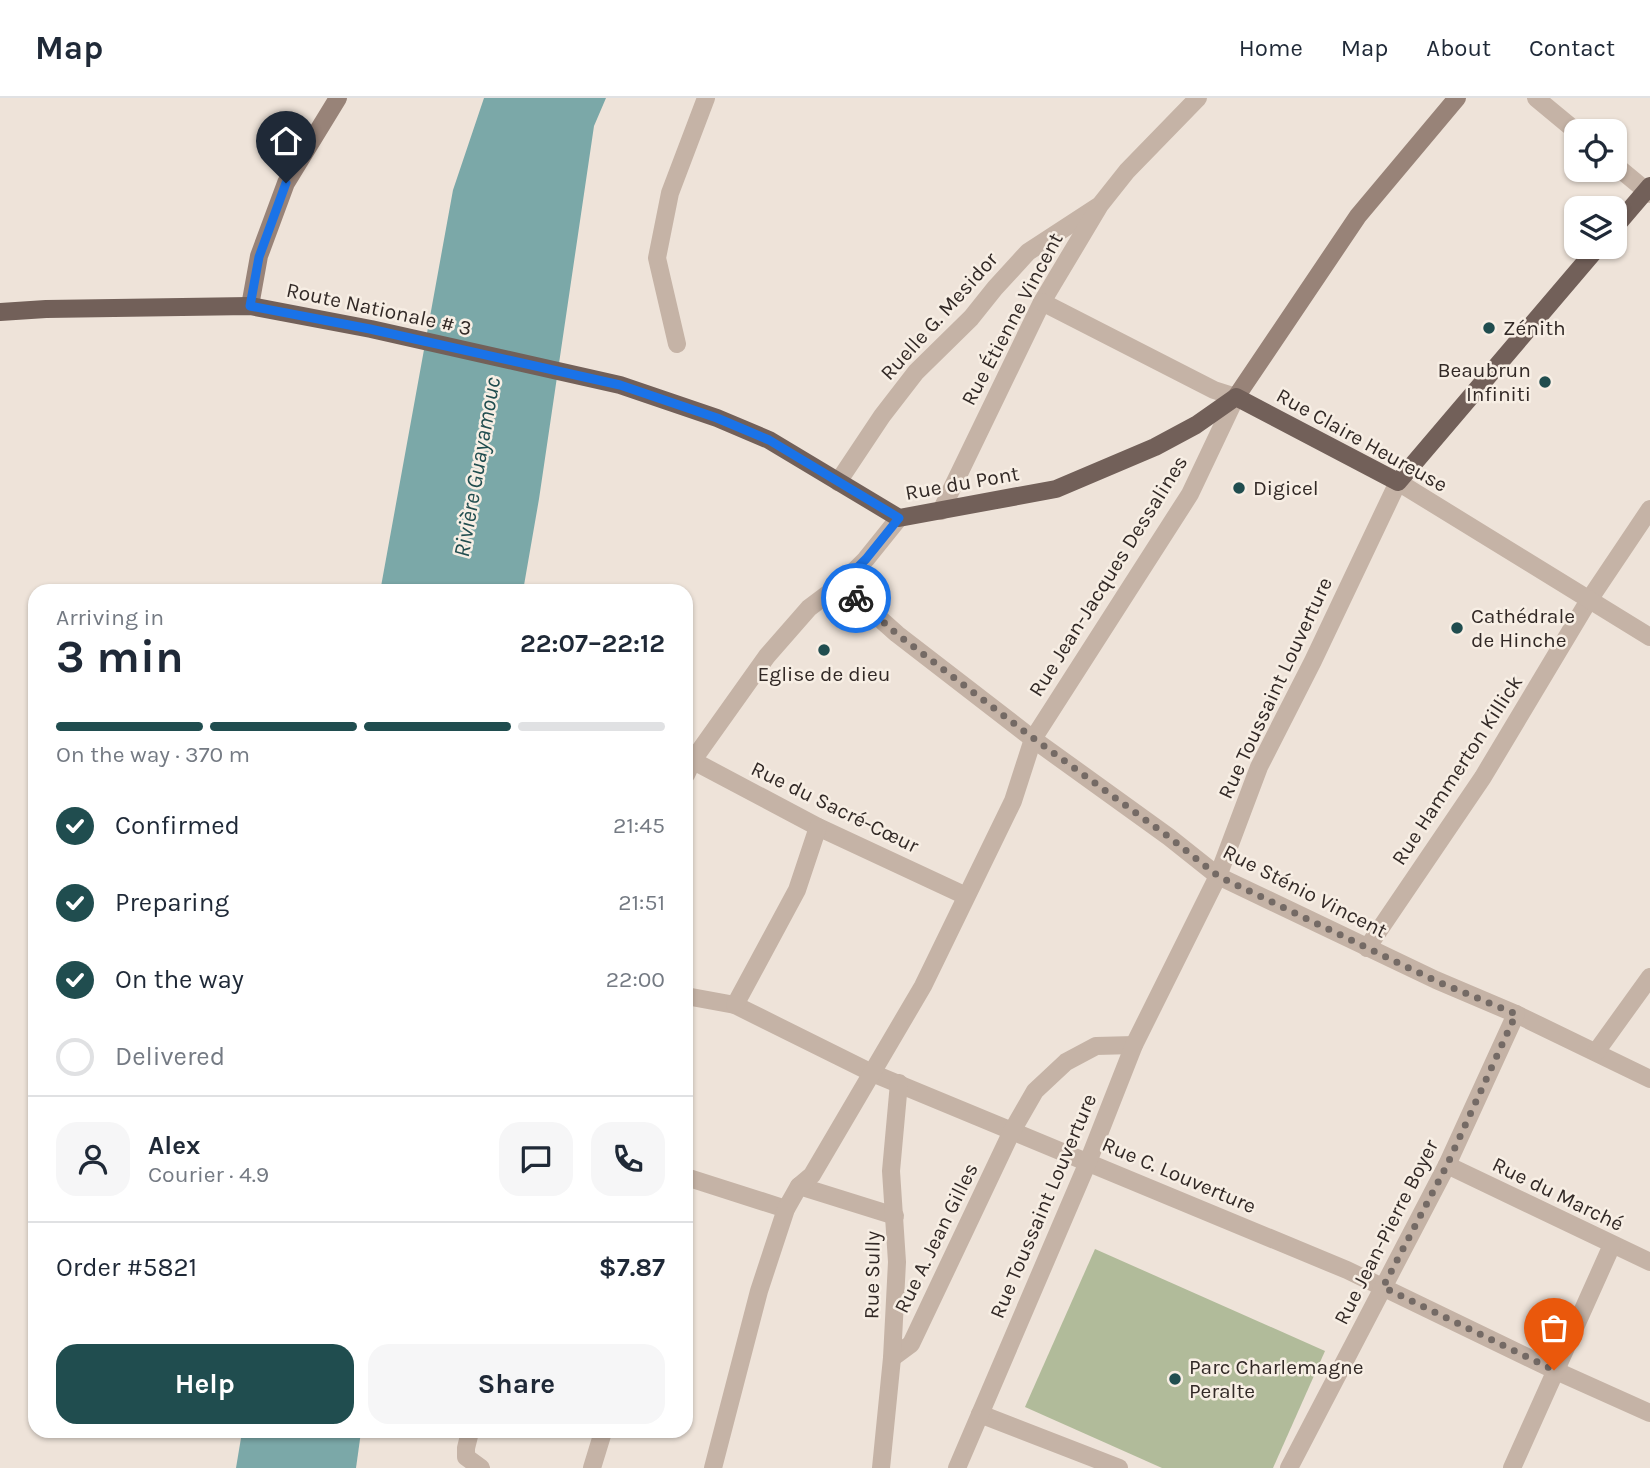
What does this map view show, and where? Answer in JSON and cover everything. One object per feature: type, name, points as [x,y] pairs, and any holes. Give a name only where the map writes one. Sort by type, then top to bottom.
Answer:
[{"type":"main road","points":[[250,306],[259,257],[286,183],[338,98]]},
{"type":"main road","name":"Rue Jean-Jacques Dessalines","points":[[1236,397],[1358,216],[1457,98]]},
{"type":"main road","points":[[1627,214],[1649,190]]},
{"type":"main road","name":"Rue Toussaint Louverture","points":[[1398,482],[1588,259]]},
{"type":"main road","name":"Route Nationale # 3","points":[[0,312],[250,306],[370,329],[620,385]]},
{"type":"main road","name":"Rue du Pont","points":[[620,385],[717,418],[769,440],[899,518],[1056,489],[1155,447],[1196,425],[1236,397]]},
{"type":"main road","name":"Rue Claire Heureuse","points":[[1236,397],[1398,482]]},
{"type":"street","points":[[677,344],[657,258],[670,193],[706,98]]},
{"type":"street","name":"Rue Étienne Vincent","points":[[941,511],[1042,302],[1100,205],[1127,171],[1198,98]]},
{"type":"street","points":[[1536,98],[1564,121]]},
{"type":"street","points":[[1627,174],[1649,190]]},
{"type":"street","name":"Ruelle G. Mesidor","points":[[838,482],[882,416],[916,372],[971,318],[1028,252],[1100,205]]},
{"type":"street","name":"Rue Claire Heureuse","points":[[1042,302],[1214,390],[1236,397]]},
{"type":"street","name":"Rue Jean-Jacques Dessalines","points":[[713,1468],[759,1291],[786,1209],[799,1186],[812,1175],[923,986],[1013,801],[1033,738],[1190,494],[1236,397]]},
{"type":"street","name":"Rue Claire Heureuse","points":[[1398,482],[1650,637]]},
{"type":"street","name":"Rue Toussaint Louverture","points":[[957,1468],[1088,1162],[1134,1045],[1218,876],[1258,767],[1313,661],[1398,482]]},
{"type":"street","name":"Rue Hammerton Killick","points":[[1367,948],[1483,777],[1589,600],[1650,509]]},
{"type":"street","points":[[693,757],[767,656],[809,608],[841,584],[866,559],[899,518]]},
{"type":"street","name":"Rue Sténio Vincent","points":[[841,584],[897,634],[1218,876],[1436,981],[1516,1014],[1650,1079]]},
{"type":"street","name":"Rue du Sacré-Cœur","points":[[693,766],[965,896]]},
{"type":"street","points":[[735,1005],[797,890],[818,827]]},
{"type":"street","points":[[1596,1052],[1650,977]]},
{"type":"street","name":"Rue C. Louverture","points":[[693,997],[735,1005],[872,1073],[1383,1287],[1650,1413]]},
{"type":"street","name":"Rue Jean-Pierre Boyer","points":[[1289,1468],[1447,1165],[1516,1014]]},
{"type":"street","name":"Rue A. Jean Gilles","points":[[892,1358],[911,1344],[1013,1131],[1035,1091],[1066,1062],[1096,1046],[1134,1045]]},
{"type":"street","name":"Rue Sully","points":[[881,1468],[892,1358],[897,1262],[891,1171],[899,1083]]},
{"type":"street","name":"Rue du Marché","points":[[1447,1165],[1650,1262]]},
{"type":"street","points":[[693,1179],[786,1209]]},
{"type":"street","points":[[799,1186],[895,1216]]},
{"type":"street","points":[[1512,1468],[1612,1245]]},
{"type":"street","points":[[980,1414],[1119,1468]]},
{"type":"street","points":[[592,1468],[601,1438]]},
{"type":"street","points":[[468,1440],[466,1457],[481,1468]]},
{"type":"green space","name":"Parc Charlemagne Peralte","points":[[1095,1249],[1325,1351],[1273,1468],[1162,1468],[1025,1407]]},
{"type":"water","name":"Rivière Guayamouc","points":[[484,98],[606,98],[594,126],[524,584],[381,584],[453,190]]},
{"type":"water","points":[[241,1438],[360,1438],[356,1468],[236,1468]]},
{"type":"way so far","points":[[856,598],[897,634],[1218,876],[1436,981],[1516,1014],[1447,1165],[1383,1287],[1554,1370]]},
{"type":"place","name":"Zénith","points":[[1489,328]]},
{"type":"place","name":"Beaubrun Infiniti","points":[[1545,382]]},
{"type":"place","name":"Digicel","points":[[1239,488]]},
{"type":"place","name":"Cathédrale de Hinche","points":[[1457,628]]},
{"type":"place","name":"Eglise de dieu","points":[[824,650]]},
{"type":"place","name":"Parc Charlemagne Peralte","points":[[1175,1379]]},
{"type":"route","points":[[286,183],[259,257],[250,306],[370,329],[620,385],[717,418],[769,440],[899,518],[866,559],[841,584],[856,598]]}]
